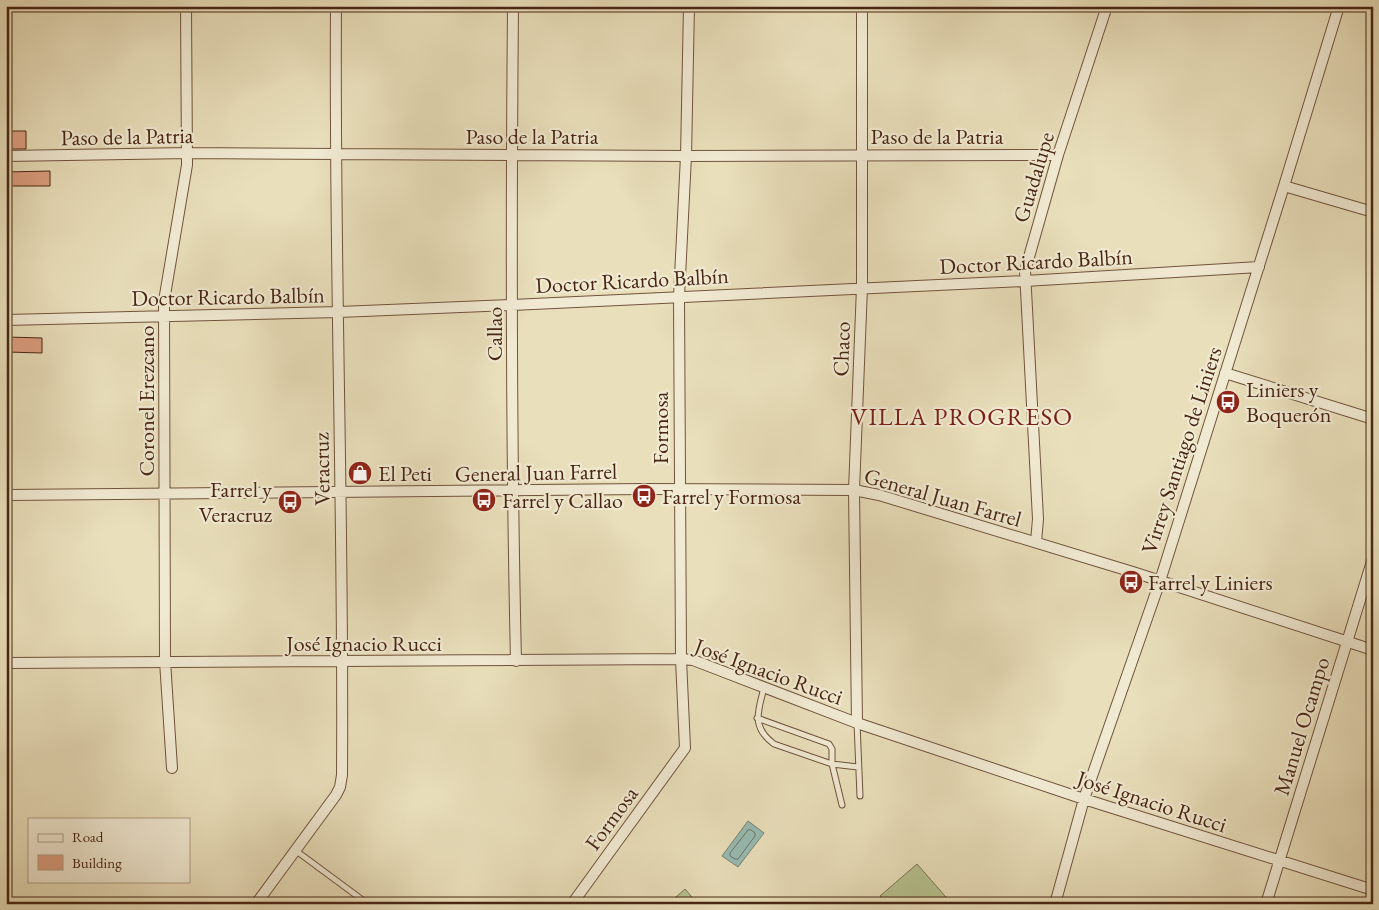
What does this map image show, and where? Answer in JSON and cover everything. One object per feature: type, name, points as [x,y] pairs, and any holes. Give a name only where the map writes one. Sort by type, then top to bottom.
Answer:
[{"type":"street","name":"Coronel Erezcano","points":[[172,768],[165,661],[164,301],[188,153],[186,6]]},
{"type":"street","name":"Veracruz","points":[[256,904],[336,795],[340,787],[342,775],[343,662],[339,312],[335,155],[336,6]]},
{"type":"street","name":"Callao","points":[[513,6],[512,491],[516,661]]},
{"type":"street","name":"Formosa","points":[[572,904],[683,751],[685,741],[681,659],[679,297],[686,156],[689,6]]},
{"type":"street","name":"Chaco","points":[[857,724],[854,490],[862,287],[862,6]]},
{"type":"street","name":"Guadalupe","points":[[1036,542],[1038,519],[1025,281],[1026,263],[1058,155],[1107,6]]},
{"type":"street","name":"Virrey Santiago de Liniers","points":[[1055,904],[1084,799],[1160,581],[1339,6]]},
{"type":"street","name":"Paso de la Patria","points":[[6,156],[188,153],[686,156],[1058,155]]},
{"type":"street","points":[[1284,186],[1373,212]]},
{"type":"street","name":"Doctor Ricardo Balbín","points":[[6,320],[339,312],[512,305],[862,287],[1025,281],[1259,267]]},
{"type":"street","points":[[1225,373],[1373,418]]},
{"type":"street","name":"General Juan Farrel","points":[[6,495],[854,490],[879,495],[1036,542],[1373,650]]},
{"type":"street","name":"Manuel Ocampo","points":[[1266,904],[1373,558]]},
{"type":"street","name":"José Ignacio Rucci","points":[[6,663],[681,659],[699,662],[857,724],[1279,862],[1373,890]]},
{"type":"lane","points":[[764,687],[757,718],[766,738],[774,744],[832,764],[858,767]]},
{"type":"lane","points":[[757,718],[829,744],[832,749],[832,764],[842,805]]},
{"type":"lane","points":[[857,724],[860,796]]},
{"type":"lane","points":[[295,850],[368,904]]},
{"type":"green space","points":[[917,864],[952,904],[886,904],[880,896]]},
{"type":"green space","points":[[685,889],[698,904],[668,904]]},
{"type":"water","points":[[748,821],[764,833],[738,867],[722,856]]},
{"type":"building","points":[[6,131],[26,131],[26,149],[10,149],[6,146]]},
{"type":"building","points":[[50,171],[50,186],[6,186],[6,172]]},
{"type":"building","points":[[6,337],[42,338],[42,353],[6,352]]},
{"type":"place","name":"Liniers y Boquerón","points":[[1228,402]]},
{"type":"place","name":"El Peti","points":[[360,473]]},
{"type":"place","name":"Farrel y Formosa","points":[[644,496]]},
{"type":"place","name":"Farrel y Callao","points":[[484,500]]},
{"type":"place","name":"Farrel y Veracruz","points":[[290,502]]},
{"type":"place","name":"Farrel y Liniers","points":[[1131,582]]},
{"type":"district","name":"VILLA PROGRESO","points":[[962,416]]}]
